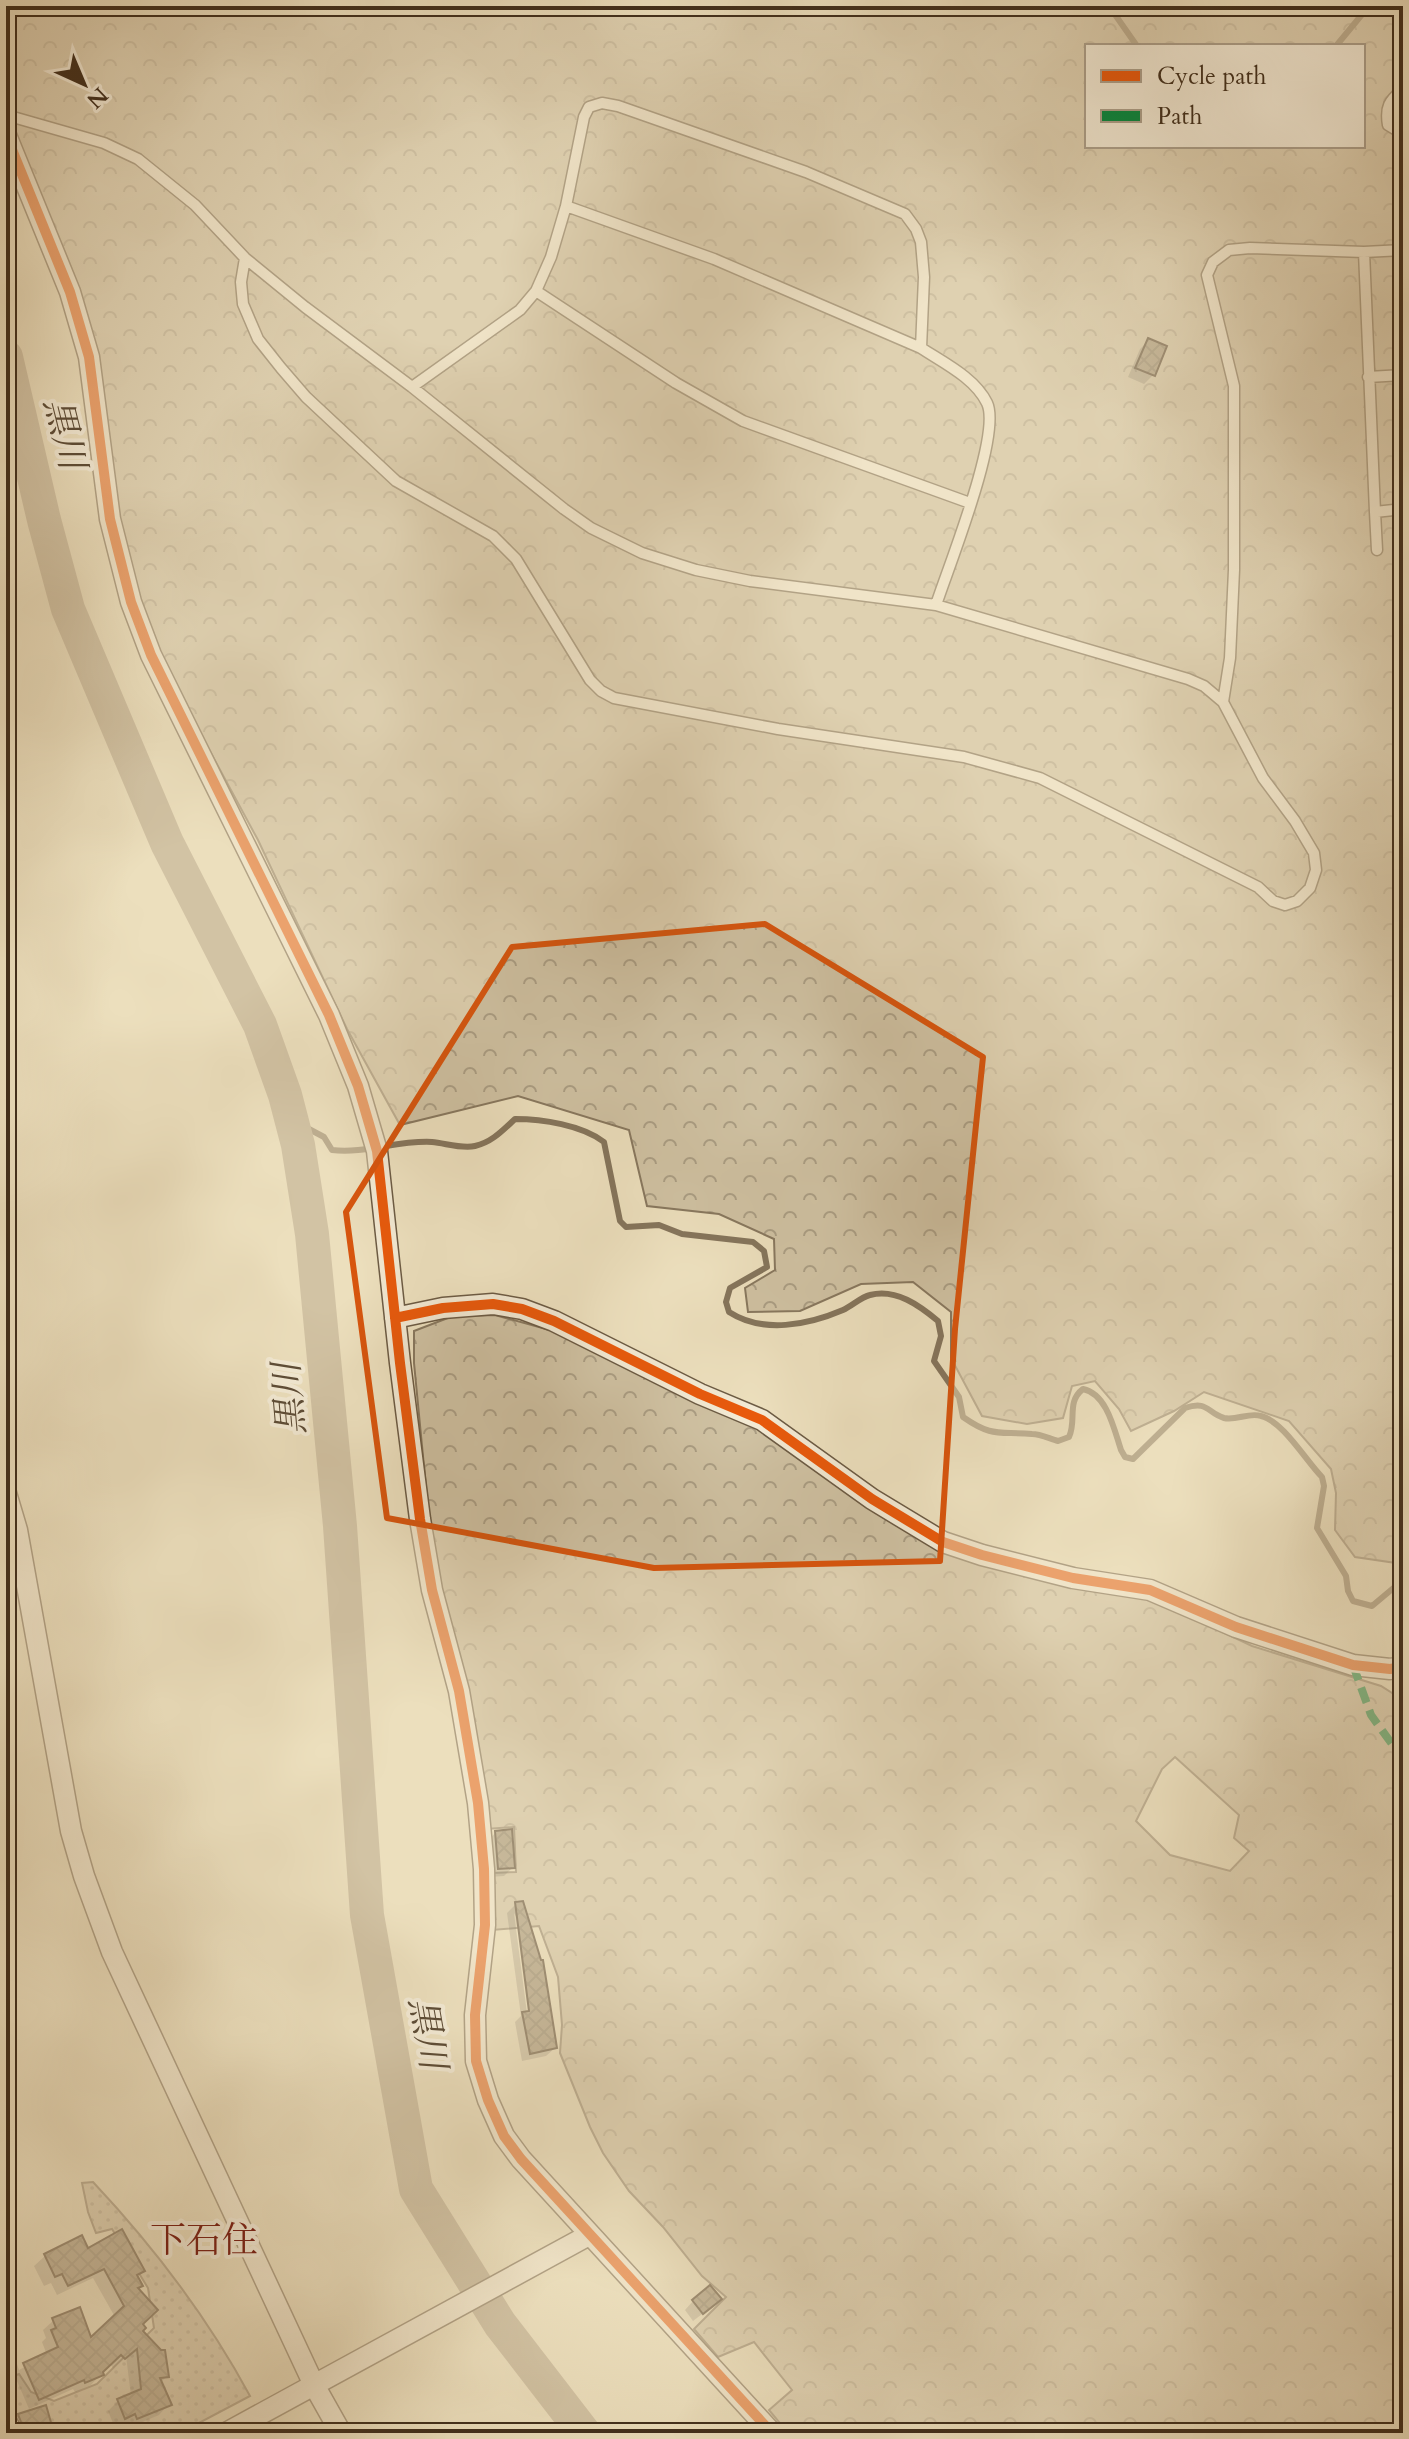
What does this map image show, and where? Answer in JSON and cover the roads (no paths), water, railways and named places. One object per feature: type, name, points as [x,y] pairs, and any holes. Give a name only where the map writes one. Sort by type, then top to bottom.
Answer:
[{"type":"main road","points":[[6,2427],[9,2433]]},
{"type":"street","points":[[6,135],[70,292],[89,357],[110,519],[131,602],[151,655],[329,1015],[358,1086],[377,1151],[422,1533],[432,1590],[459,1691],[478,1803],[485,1925],[475,2015],[476,2061],[488,2100],[504,2136],[521,2159],[772,2433]]},
{"type":"street","points":[[395,1318],[443,1308],[493,1304],[522,1309],[554,1321],[700,1394],[762,1420],[872,1499],[943,1542],[1073,1578],[1150,1590],[1236,1627],[1353,1665],[1390,1669],[1403,1667]]},
{"type":"street","points":[[6,1493],[17,1530],[71,1831],[84,1876],[112,1952],[314,2385],[341,2433]]},
{"type":"street","points":[[226,2433],[589,2235]]},
{"type":"lane","points":[[1403,89],[1385,110],[1388,125],[1403,134]]},
{"type":"lane","points":[[412,387],[520,310],[536,291],[551,257],[566,206],[584,117],[589,107],[602,103],[806,172],[905,214],[921,242],[924,277],[921,348]]},
{"type":"lane","points":[[6,115],[104,143],[138,159],[195,205],[245,258],[591,528],[642,553],[696,570],[750,581],[936,605],[1204,686],[1223,702],[1263,778],[1314,853],[1316,870],[1310,888],[1297,901],[1285,905],[1273,901],[1258,887],[1040,778],[964,757],[778,729],[614,698],[601,691],[590,680],[516,559],[493,536],[396,481],[306,397],[281,368],[258,339],[243,304],[241,282],[245,258]]},
{"type":"lane","points":[[566,206],[726,264],[921,348],[953,368],[975,387],[988,404],[991,421],[988,442],[936,605]]},
{"type":"lane","points":[[1223,702],[1230,658],[1234,570],[1234,386],[1207,275],[1213,262],[1229,250],[1403,250]]},
{"type":"lane","points":[[1364,252],[1377,550]]},
{"type":"lane","points":[[536,291],[676,383],[743,421],[970,503]]},
{"type":"lane","points":[[1368,377],[1403,375]]},
{"type":"lane","points":[[1375,512],[1403,509]]},
{"type":"waterway","points":[[1109,6],[1136,44]]},
{"type":"waterway","points":[[1338,44],[1369,6]]},
{"type":"waterway","name":"黒川","points":[[6,357],[68,609],[167,843],[260,1025],[285,1095],[298,1145],[312,1234],[340,1526],[367,1915],[416,2189],[500,2324],[584,2433]]},
{"type":"waterway","points":[[292,1120],[324,1137],[332,1150],[344,1151],[419,1142],[475,1146],[492,1139],[515,1119],[549,1122],[585,1131],[604,1142],[620,1221],[626,1227],[659,1225],[682,1234],[753,1242],[764,1251],[767,1267],[730,1288],[726,1302],[729,1312],[756,1323],[786,1325],[815,1320],[843,1310],[870,1295],[898,1296],[938,1321],[941,1336],[934,1361],[959,1397],[963,1417],[989,1431],[1035,1434],[1058,1441],[1069,1437],[1073,1405],[1083,1389],[1091,1392],[1104,1405],[1121,1450],[1125,1457],[1133,1459],[1185,1408],[1203,1406],[1229,1419],[1252,1415],[1269,1419],[1286,1433],[1322,1477],[1324,1486],[1317,1528],[1346,1576],[1353,1601],[1372,1606],[1403,1580]]},
{"type":"district","name":"下石住","points":[[204,2239]]}]
